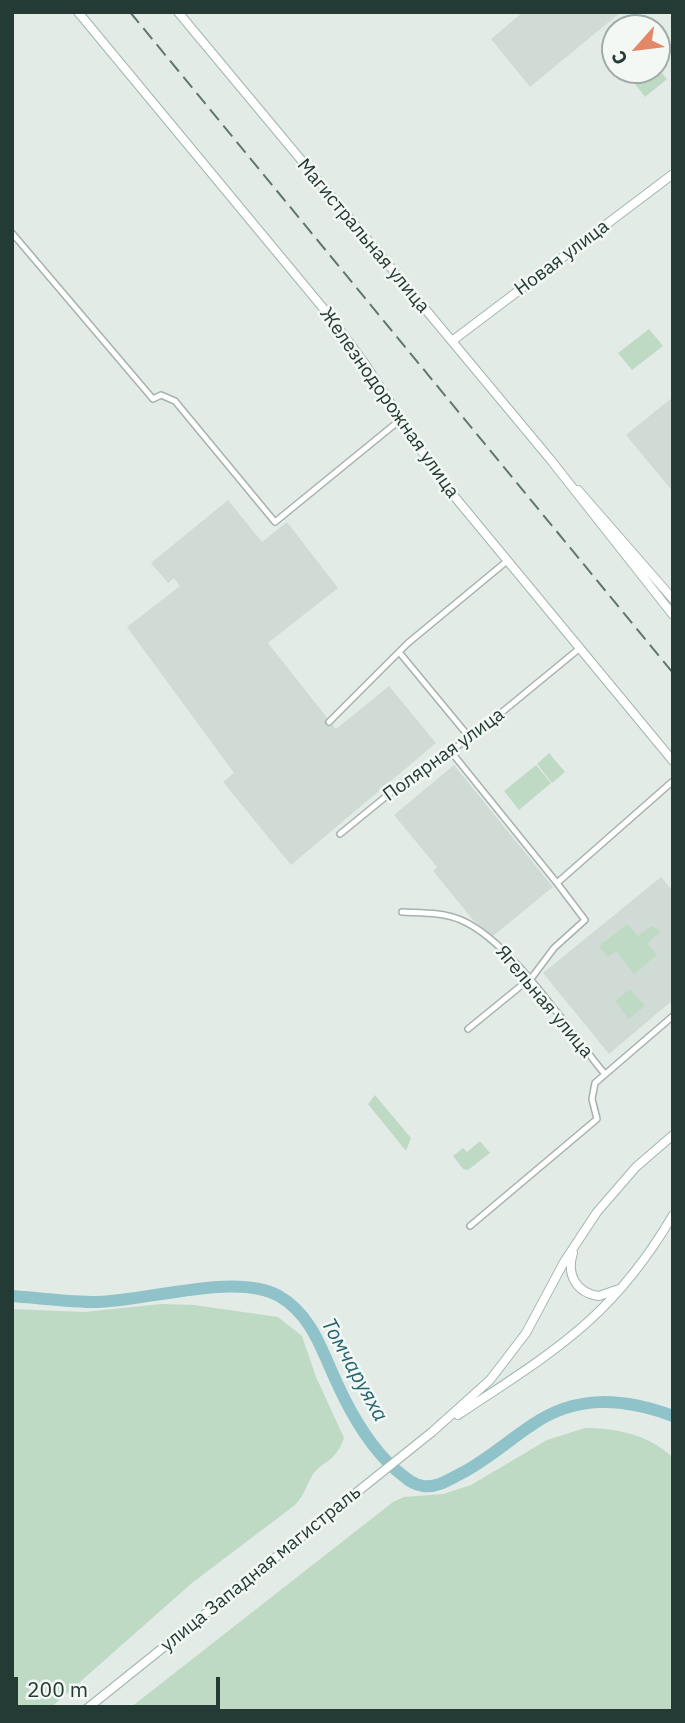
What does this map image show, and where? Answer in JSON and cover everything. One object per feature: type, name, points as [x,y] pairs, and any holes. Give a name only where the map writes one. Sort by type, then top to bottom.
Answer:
[{"type":"main road","name":"Железнодорожная улица","points":[[78,12],[328,314],[365,364],[440,480],[673,761]]},
{"type":"main road","name":"Магистральная улица","points":[[178,12],[550,460],[673,599]]},
{"type":"main road","name":"Новая улица","points":[[452,341],[673,174]]},
{"type":"main road","name":"Магистральная улица","points":[[550,460],[625,558],[673,615]]},
{"type":"main road","points":[[625,558],[673,623]]},
{"type":"main road","points":[[432,1432],[479,1391],[510,1357],[579,1237],[652,1146],[673,1128]]},
{"type":"main road","points":[[623,1181],[673,1135]]},
{"type":"main road","points":[[432,1432],[557,1351],[597,1316],[632,1277],[673,1216]]},
{"type":"main road","points":[[579,1237],[570,1268],[576,1284],[583,1291],[594,1295],[608,1294],[632,1277]]},
{"type":"main road","name":"улица Западная магистраль","points":[[84,1711],[432,1432]]},
{"type":"street","points":[[12,233],[153,399],[161,394],[175,401],[275,522],[400,420]]},
{"type":"street","points":[[329,722],[399,652],[507,561]]},
{"type":"street","name":"Полярная улица","points":[[340,834],[411,776],[452,753],[580,648]]},
{"type":"street","points":[[399,652],[471,738]]},
{"type":"street","points":[[452,753],[585,920],[554,948],[528,980],[468,1028]]},
{"type":"street","points":[[557,883],[673,781]]},
{"type":"street","name":"Ягельная улица","points":[[402,912],[449,916],[471,925],[494,943],[604,1073]]},
{"type":"street","points":[[470,1226],[597,1119],[592,1093],[604,1073],[673,1016]]},
{"type":"shaded area","points":[[523,12],[621,12],[601,14],[601,28],[530,87],[491,39]]},
{"type":"shaded area","points":[[673,397],[673,492],[626,435]]},
{"type":"shaded area","points":[[228,500],[262,542],[287,522],[338,588],[268,643],[336,729],[389,686],[436,743],[291,865],[223,782],[234,773],[127,627],[180,586],[174,578],[168,583],[151,563]]},
{"type":"shaded area","points":[[454,765],[553,887],[493,936],[474,921],[433,871],[437,867],[394,815]]},
{"type":"shaded area","points":[[661,877],[673,891],[673,1000],[609,1054],[543,973]]},
{"type":"green space","points":[[635,84],[661,84],[645,97]]},
{"type":"green space","points":[[649,329],[663,346],[632,370],[618,353]]},
{"type":"green space","points":[[549,753],[565,772],[552,783],[537,764]]},
{"type":"green space","points":[[536,765],[551,783],[519,810],[504,791]]},
{"type":"green space","points":[[627,924],[638,936],[651,926],[661,931],[647,943],[657,955],[634,974],[616,951],[608,957],[599,946]]},
{"type":"green space","points":[[630,989],[645,1006],[629,1019],[615,1001]]},
{"type":"green space","points":[[375,1095],[411,1138],[406,1151],[368,1104]]},
{"type":"green space","points":[[480,1141],[490,1153],[468,1170],[463,1169],[453,1156],[463,1148],[467,1152]]},
{"type":"green space","points":[[161,1304],[194,1305],[278,1317],[302,1336],[316,1377],[344,1438],[336,1453],[312,1476],[295,1505],[192,1583],[47,1711],[12,1711],[12,1309],[85,1312]]},
{"type":"green space","points":[[585,1428],[632,1434],[654,1444],[673,1458],[673,1711],[126,1711],[393,1502],[404,1497],[443,1494],[471,1485],[547,1440]]},
{"type":"waterway","name":"Томчаруяха","points":[[12,1296],[97,1302],[216,1287],[261,1289],[279,1296],[308,1323],[348,1406],[370,1441],[396,1470],[412,1482],[423,1486],[441,1484],[468,1470],[532,1425],[566,1408],[601,1402],[618,1403],[636,1405],[673,1416]]},
{"type":"railway","points":[[130,12],[673,673]]}]
